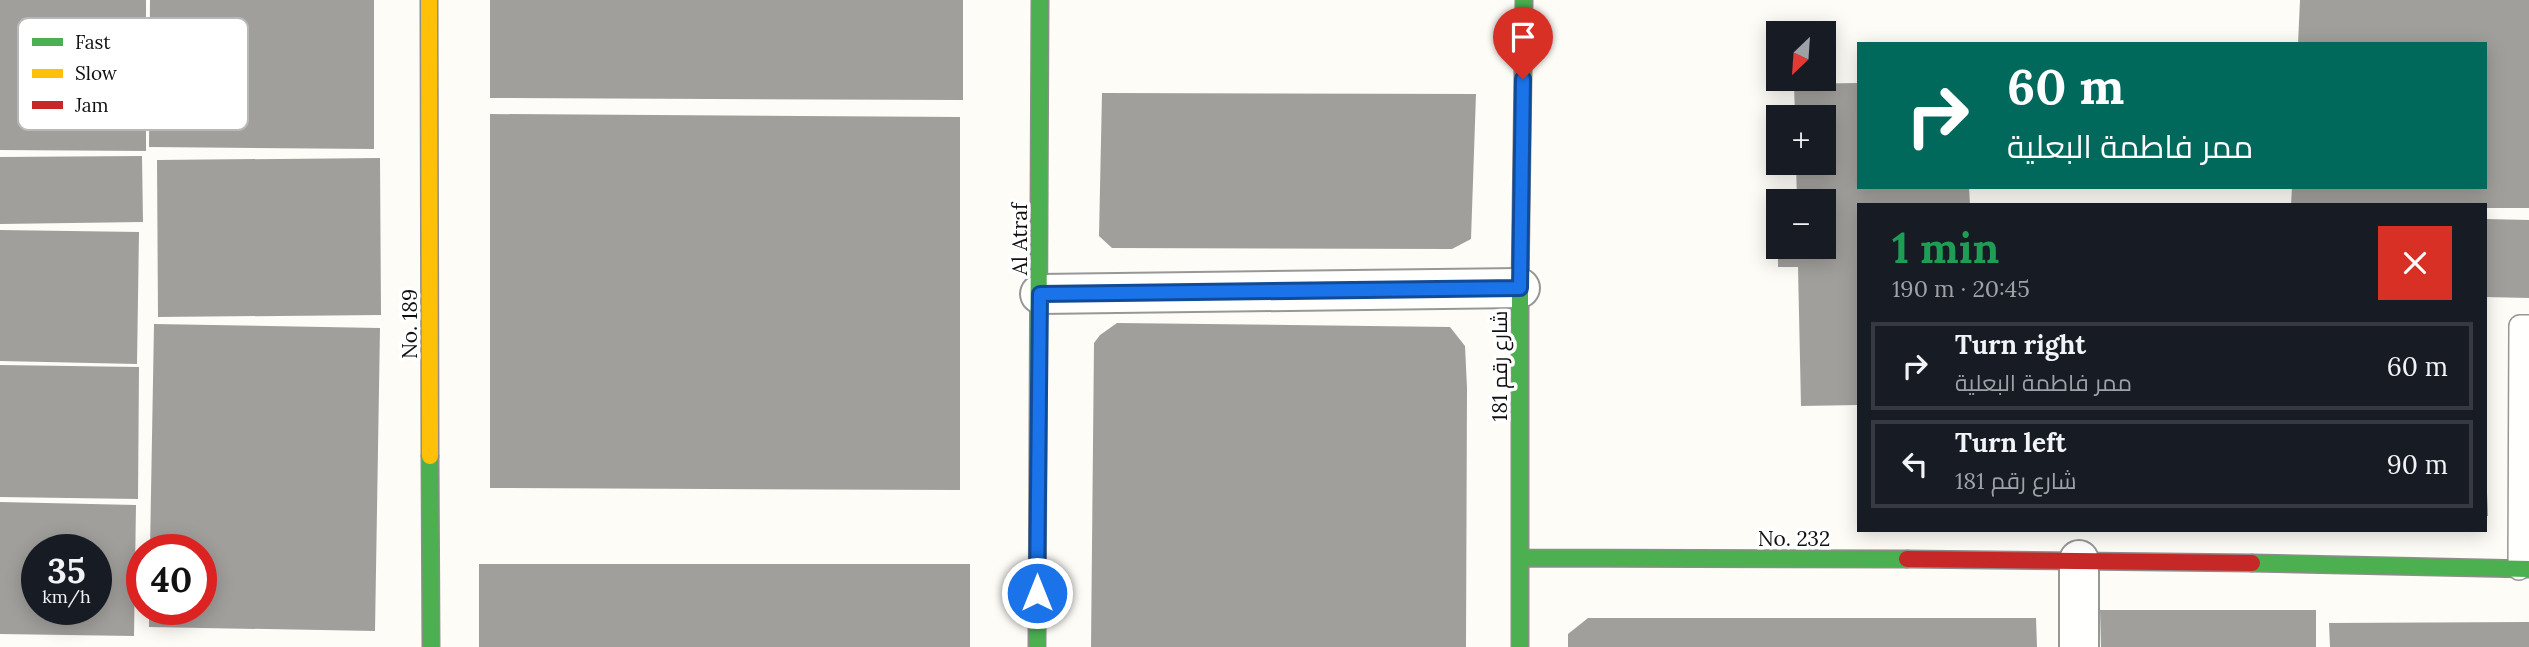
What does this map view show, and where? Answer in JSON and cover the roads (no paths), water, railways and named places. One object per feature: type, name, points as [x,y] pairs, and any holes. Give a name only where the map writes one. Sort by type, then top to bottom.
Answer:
[{"type":"street","name":"No. 189","points":[[429,0],[431,647]]},
{"type":"street","name":"Al Atraf","points":[[1037,647],[1040,0]]},
{"type":"street","name":"شارع رقم 181","points":[[1520,647],[1520,288],[1524,0]]},
{"type":"street","points":[[1040,294],[1520,288]]},
{"type":"street","name":"No. 232","points":[[1520,558],[2079,560],[2524,569]]},
{"type":"street","points":[[2079,560],[2079,647]]},
{"type":"lane","points":[[2524,569],[2520,326],[2529,326]]}]
